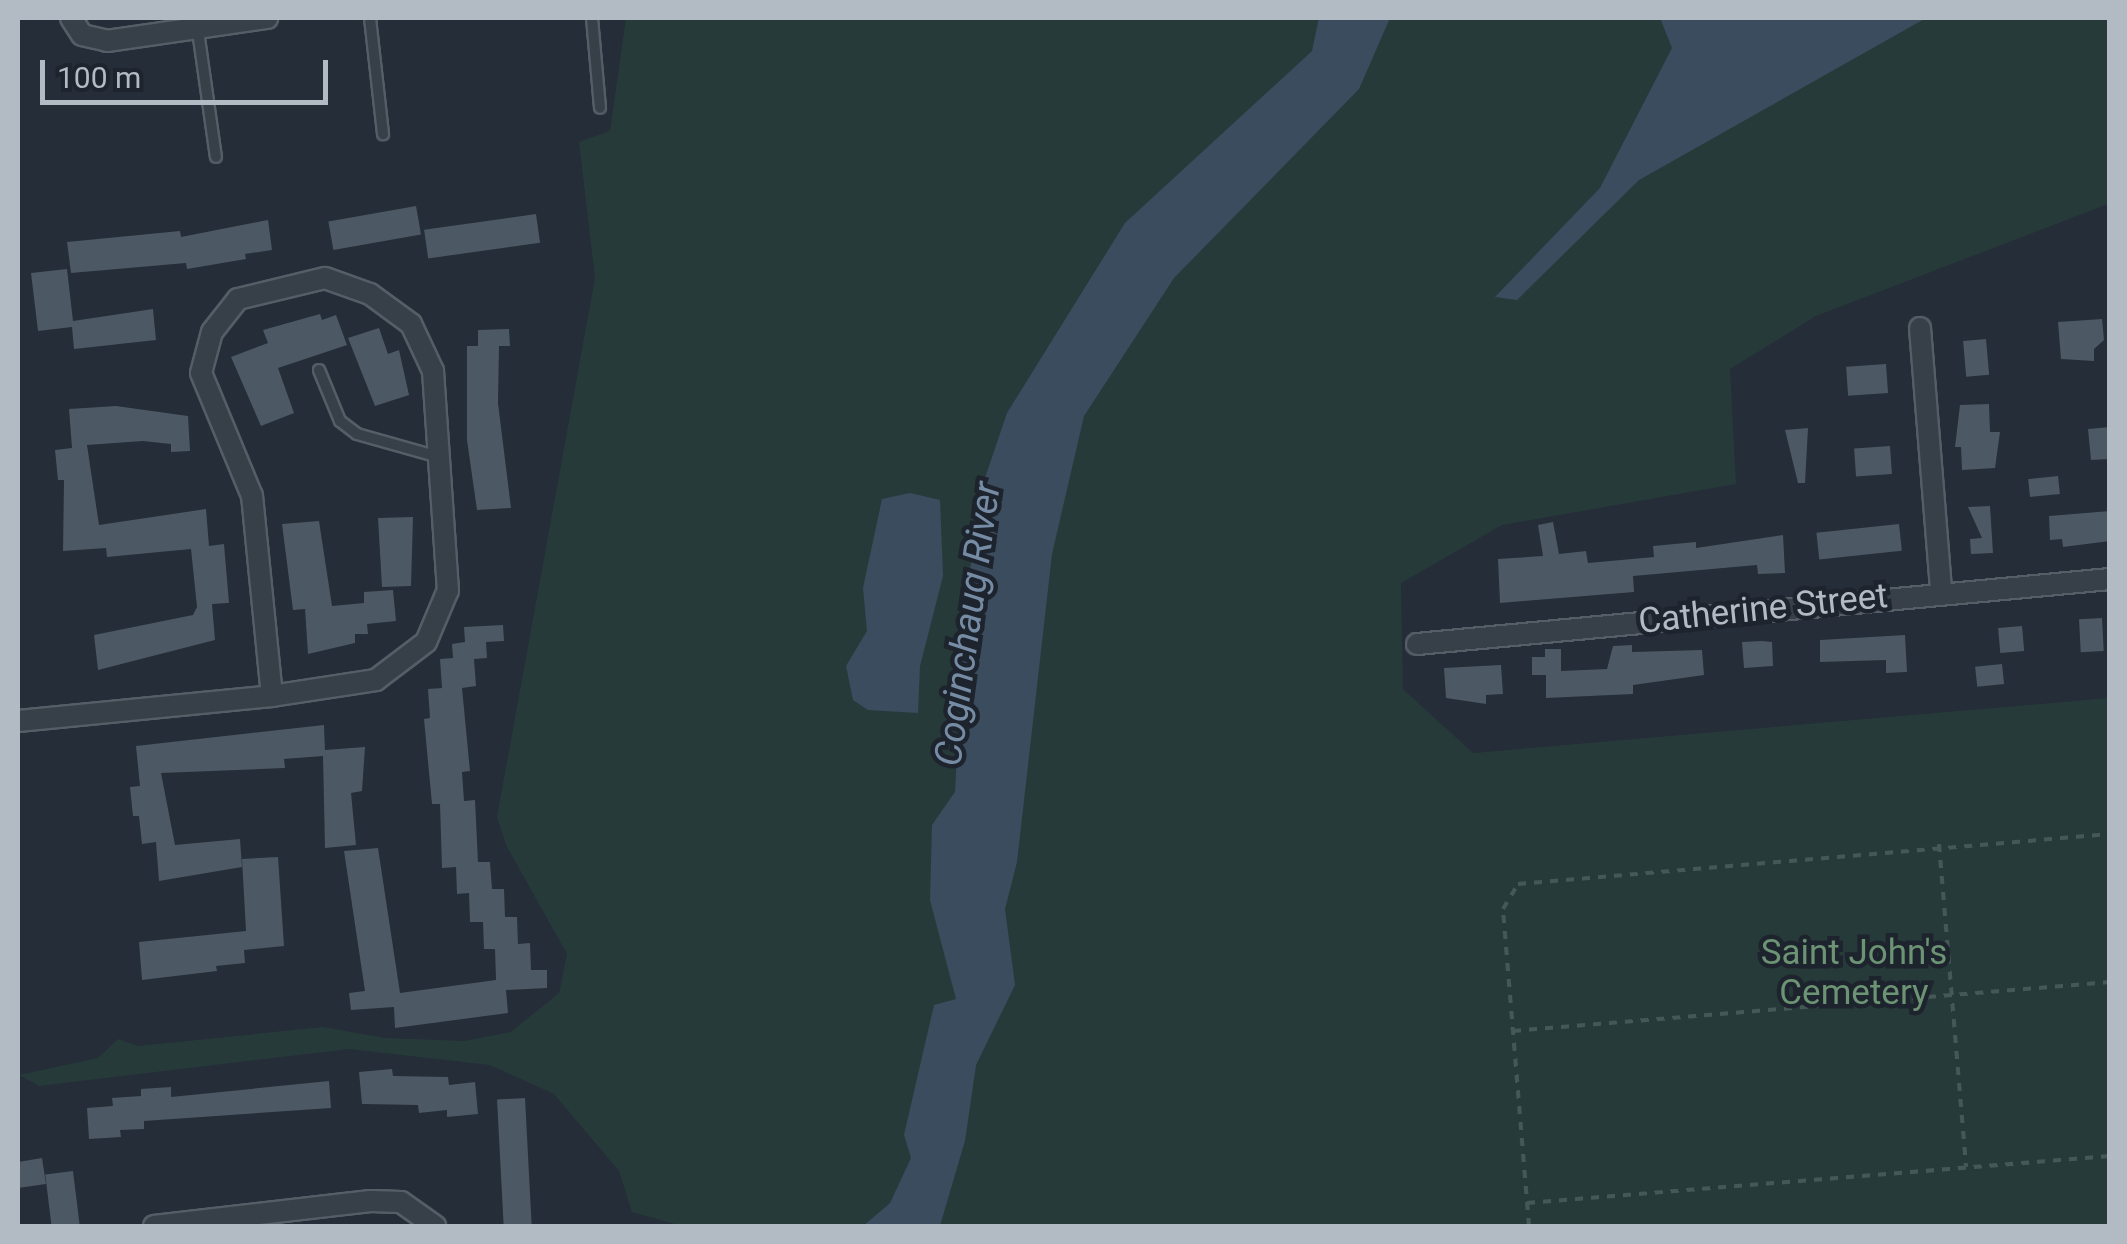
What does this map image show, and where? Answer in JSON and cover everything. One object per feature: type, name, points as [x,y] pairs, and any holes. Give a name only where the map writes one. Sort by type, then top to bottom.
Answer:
[{"type":"street","points":[[70,18],[82,35],[107,41],[267,18]]},
{"type":"street","points":[[18,722],[272,696],[376,680],[426,642],[448,590],[432,370],[411,324],[370,294],[325,278],[238,299],[212,332],[202,373],[252,496],[272,696]]},
{"type":"street","points":[[1920,328],[1941,590]]},
{"type":"street","name":"Catherine Street","points":[[1417,644],[1941,590],[2110,579]]},
{"type":"street","points":[[154,1226],[196,1216],[372,1201],[400,1202],[435,1226]]},
{"type":"lane","points":[[370,18],[383,134]]},
{"type":"lane","points":[[592,18],[600,108]]},
{"type":"lane","points":[[198,30],[216,157]]},
{"type":"lane","points":[[318,370],[340,420],[357,434],[438,457]]},
{"type":"path","points":[[1530,1226],[1503,908],[1518,884],[1939,844],[2110,834]]},
{"type":"path","points":[[1939,844],[1966,1167]]},
{"type":"path","points":[[1513,1031],[2110,982]]},
{"type":"path","points":[[1528,1203],[2110,1156]]},
{"type":"green space","name":"Saint John's Cemetery","points":[[626,18],[2109,18],[2108,204],[1816,316],[1730,369],[1736,484],[1502,525],[1401,583],[1403,689],[1473,753],[2109,698],[2109,1226],[940,1226],[965,1141],[904,1135],[912,1158],[890,1203],[863,1226],[682,1226],[632,1212],[619,1171],[554,1094],[490,1065],[349,1049],[39,1086],[19,1075],[98,1058],[118,1039],[138,1046],[323,1027],[385,1038],[464,1041],[511,1032],[559,993],[567,954],[506,845],[497,817],[595,278],[579,142],[610,131]]},
{"type":"water","name":"Coginchaug River","points":[[1319,18],[1390,18],[1359,89],[1174,278],[1084,416],[1052,554],[1017,862],[1005,909],[1015,985],[976,1065],[965,1141],[940,1226],[863,1226],[890,1203],[911,1158],[904,1135],[934,1005],[956,999],[930,900],[932,825],[955,792],[966,595],[984,481],[1007,413],[1125,223],[1312,51]]},
{"type":"water","points":[[1660,18],[1926,18],[1639,180],[1517,300],[1495,297],[1600,188],[1672,48]]},
{"type":"water","points":[[910,493],[940,500],[943,576],[920,666],[918,713],[868,710],[853,700],[846,666],[867,631],[863,588],[882,499]]},
{"type":"building","points":[[416,206],[421,235],[333,250],[328,221]]},
{"type":"building","points":[[536,214],[540,243],[428,258],[424,230]]},
{"type":"building","points":[[268,220],[272,250],[245,254],[246,259],[187,269],[186,263],[71,273],[67,242],[180,231],[181,237]]},
{"type":"building","points":[[67,269],[73,321],[153,309],[156,340],[74,349],[72,327],[38,331],[31,273]]},
{"type":"building","points":[[320,314],[322,320],[336,315],[347,345],[278,368],[294,413],[261,426],[231,357],[268,343],[263,330]]},
{"type":"building","points":[[2102,319],[2104,340],[2094,349],[2094,361],[2061,359],[2058,322]]},
{"type":"building","points":[[379,328],[388,354],[399,350],[409,395],[375,406],[348,338]]},
{"type":"building","points":[[509,329],[510,346],[499,346],[498,403],[511,508],[477,510],[467,440],[467,346],[478,346],[478,330]]},
{"type":"building","points":[[1986,339],[1989,375],[1966,377],[1963,341]]},
{"type":"building","points":[[1886,364],[1888,393],[1848,396],[1846,367]]},
{"type":"building","points":[[1989,404],[1990,432],[2000,432],[1995,468],[1962,470],[1961,447],[1955,447],[1960,405]]},
{"type":"building","points":[[116,406],[188,416],[190,451],[171,452],[171,444],[143,441],[87,445],[99,525],[206,509],[209,546],[224,544],[229,603],[212,604],[215,640],[98,670],[94,635],[193,615],[197,607],[191,549],[107,557],[106,548],[63,551],[64,480],[58,480],[55,450],[72,448],[69,409]]},
{"type":"building","points":[[2110,427],[2110,459],[2091,460],[2088,429]]},
{"type":"building","points":[[1808,428],[1805,483],[1798,483],[1785,430]]},
{"type":"building","points":[[1890,446],[1892,474],[1856,476],[1854,449]]},
{"type":"building","points":[[2058,476],[2060,494],[2030,497],[2028,479]]},
{"type":"building","points":[[1990,506],[1993,553],[1971,554],[1970,539],[1982,538],[1968,507]]},
{"type":"building","points":[[2110,511],[2110,541],[2063,547],[2062,539],[2050,540],[2049,516]]},
{"type":"building","points":[[413,517],[411,586],[382,587],[378,518]]},
{"type":"building","points":[[319,521],[332,606],[364,603],[364,592],[393,590],[396,621],[367,624],[368,634],[355,634],[355,643],[308,654],[305,609],[293,610],[282,524]]},
{"type":"building","points":[[1553,522],[1559,554],[1586,551],[1588,563],[1654,557],[1653,546],[1696,542],[1696,548],[1783,535],[1785,573],[1758,574],[1757,565],[1633,576],[1634,592],[1500,603],[1498,559],[1543,556],[1538,525]]},
{"type":"building","points":[[1899,524],[1902,551],[1819,560],[1816,533]]},
{"type":"building","points":[[2102,618],[2104,651],[2081,652],[2079,619]]},
{"type":"building","points":[[503,625],[504,641],[486,642],[487,658],[474,659],[476,686],[462,688],[470,771],[462,772],[464,801],[475,800],[478,862],[490,862],[492,889],[504,889],[505,917],[517,917],[518,944],[530,943],[531,970],[547,970],[547,988],[506,990],[508,1013],[395,1028],[394,1007],[351,1010],[349,993],[365,991],[344,851],[378,848],[400,993],[496,980],[495,949],[484,949],[483,922],[470,922],[469,893],[457,894],[456,867],[442,868],[440,804],[432,804],[424,719],[430,718],[428,689],[442,688],[440,659],[453,658],[452,644],[465,642],[464,627]]},
{"type":"building","points":[[2022,626],[2024,651],[2000,653],[1998,628]]},
{"type":"building","points":[[1905,635],[1907,672],[1886,673],[1886,660],[1820,662],[1820,640]]},
{"type":"building","points":[[1742,642],[1772,642],[1773,666],[1744,668]]},
{"type":"building","points":[[1632,645],[1632,652],[1702,650],[1704,675],[1633,685],[1633,694],[1546,698],[1546,675],[1532,675],[1532,657],[1545,657],[1545,649],[1561,649],[1561,671],[1607,669],[1613,646]]},
{"type":"building","points":[[2002,664],[2004,684],[1977,687],[1975,667]]},
{"type":"building","points":[[1501,665],[1503,694],[1486,695],[1486,704],[1446,698],[1444,668]]},
{"type":"building","points":[[324,725],[325,750],[365,747],[362,791],[351,793],[356,845],[325,848],[323,756],[284,759],[285,768],[161,773],[175,845],[240,839],[242,867],[159,881],[156,842],[142,844],[139,816],[133,816],[130,787],[140,786],[136,746]]},
{"type":"building","points":[[278,857],[284,946],[244,950],[245,963],[216,966],[217,971],[142,980],[139,942],[246,931],[242,859]]},
{"type":"building","points":[[392,1069],[393,1076],[448,1077],[449,1085],[475,1082],[478,1114],[447,1117],[447,1110],[419,1113],[418,1105],[362,1104],[359,1072]]},
{"type":"building","points":[[329,1081],[331,1108],[144,1121],[144,1129],[120,1130],[121,1137],[89,1139],[87,1108],[113,1106],[112,1098],[141,1096],[141,1089],[171,1087],[171,1097]]},
{"type":"building","points":[[525,1098],[532,1226],[504,1226],[497,1099]]},
{"type":"building","points":[[42,1158],[46,1184],[18,1188],[18,1162]]},
{"type":"building","points":[[73,1171],[80,1226],[52,1226],[45,1174]]}]
